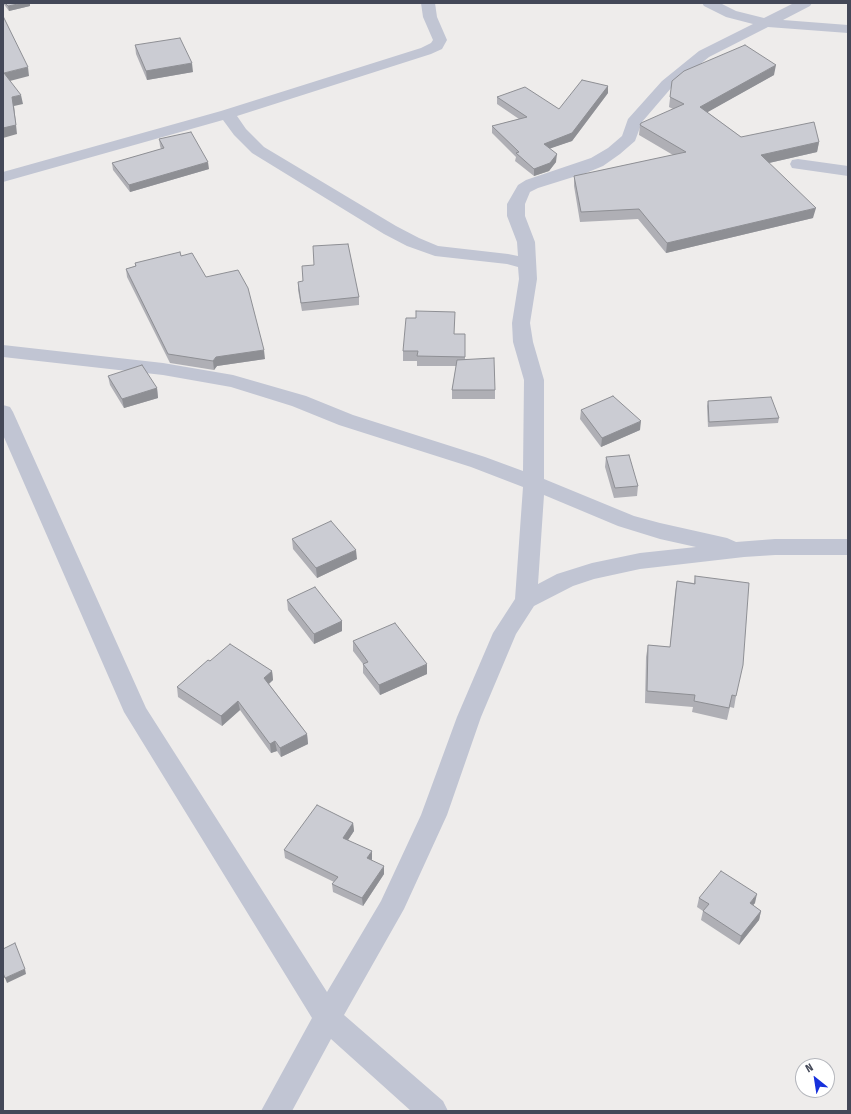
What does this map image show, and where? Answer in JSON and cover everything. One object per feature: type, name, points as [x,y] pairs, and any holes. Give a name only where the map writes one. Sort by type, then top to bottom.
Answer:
[{"type":"street","points":[[3,177],[227,114],[437,46],[440,40],[430,17],[428,3]]},
{"type":"street","points":[[709,3],[731,14],[767,23],[848,29]]},
{"type":"street","points":[[526,600],[534,483],[534,380],[523,342],[521,323],[528,279],[526,242],[516,216],[516,204],[524,189],[544,179],[580,169],[597,162],[614,151],[629,138],[634,122],[667,84],[704,54],[805,3]]},
{"type":"street","points":[[227,114],[240,132],[258,150],[390,230],[413,242],[435,251],[508,259],[526,264]]},
{"type":"street","points":[[798,164],[848,171]]},
{"type":"street","points":[[3,351],[163,369],[233,381],[299,401],[346,420],[478,462],[534,483],[626,521],[660,531],[744,549]]},
{"type":"street","points":[[3,412],[136,712],[327,1018],[433,1111]]},
{"type":"street","points":[[276,1111],[327,1018],[391,909],[434,815],[468,717],[502,640],[516,614],[526,600],[565,580],[592,571],[640,561],[744,549],[775,547],[848,547]]},
{"type":"building","points":[[5,3],[23,3],[8,6]]},
{"type":"building","points":[[3,16],[28,67],[4,73],[21,95],[12,97],[16,125],[3,128]]},
{"type":"building","points":[[180,38],[192,63],[146,71],[135,45]]},
{"type":"building","points":[[745,45],[776,65],[700,107],[741,137],[814,122],[819,142],[761,155],[816,208],[667,243],[639,209],[581,212],[574,176],[686,152],[640,125],[641,123],[684,104],[670,97],[672,81],[684,71]]},
{"type":"building","points":[[582,80],[608,86],[572,133],[544,144],[557,154],[550,163],[534,169],[516,153],[519,152],[492,126],[527,117],[497,97],[525,87],[559,109]]},
{"type":"building","points":[[191,132],[208,162],[129,185],[112,163],[164,148],[159,139]]},
{"type":"building","points":[[348,244],[359,297],[301,303],[298,282],[303,281],[302,266],[314,265],[313,246]]},
{"type":"building","points":[[180,252],[181,256],[192,253],[206,277],[238,270],[248,288],[264,350],[216,357],[213,361],[168,354],[126,269],[136,266],[135,263]]},
{"type":"building","points":[[416,311],[455,312],[454,334],[465,334],[465,357],[417,356],[418,351],[403,351],[406,318],[416,318]]},
{"type":"building","points":[[494,358],[495,390],[452,390],[457,360]]},
{"type":"building","points":[[142,365],[157,388],[122,399],[108,376]]},
{"type":"building","points":[[613,396],[641,421],[602,438],[581,410]]},
{"type":"building","points":[[771,397],[779,418],[709,422],[708,401]]},
{"type":"building","points":[[629,455],[638,486],[615,488],[606,457]]},
{"type":"building","points":[[331,521],[356,550],[316,568],[292,539]]},
{"type":"building","points":[[695,576],[749,583],[743,665],[736,696],[732,695],[729,708],[694,701],[695,695],[647,691],[648,645],[670,647],[677,581],[695,584]]},
{"type":"building","points":[[315,587],[342,621],[314,634],[287,600]]},
{"type":"building","points":[[395,623],[427,664],[379,685],[363,664],[368,662],[353,641]]},
{"type":"building","points":[[230,644],[272,671],[264,678],[307,734],[280,748],[275,741],[270,744],[238,701],[221,716],[177,687],[208,660],[210,661]]},
{"type":"building","points":[[317,805],[353,823],[343,838],[372,851],[367,858],[384,866],[362,898],[332,884],[338,877],[284,850]]},
{"type":"building","points":[[721,871],[757,894],[750,903],[761,911],[741,936],[703,911],[709,904],[699,898]]},
{"type":"building","points":[[15,943],[25,969],[5,978],[3,973],[3,949]]}]
